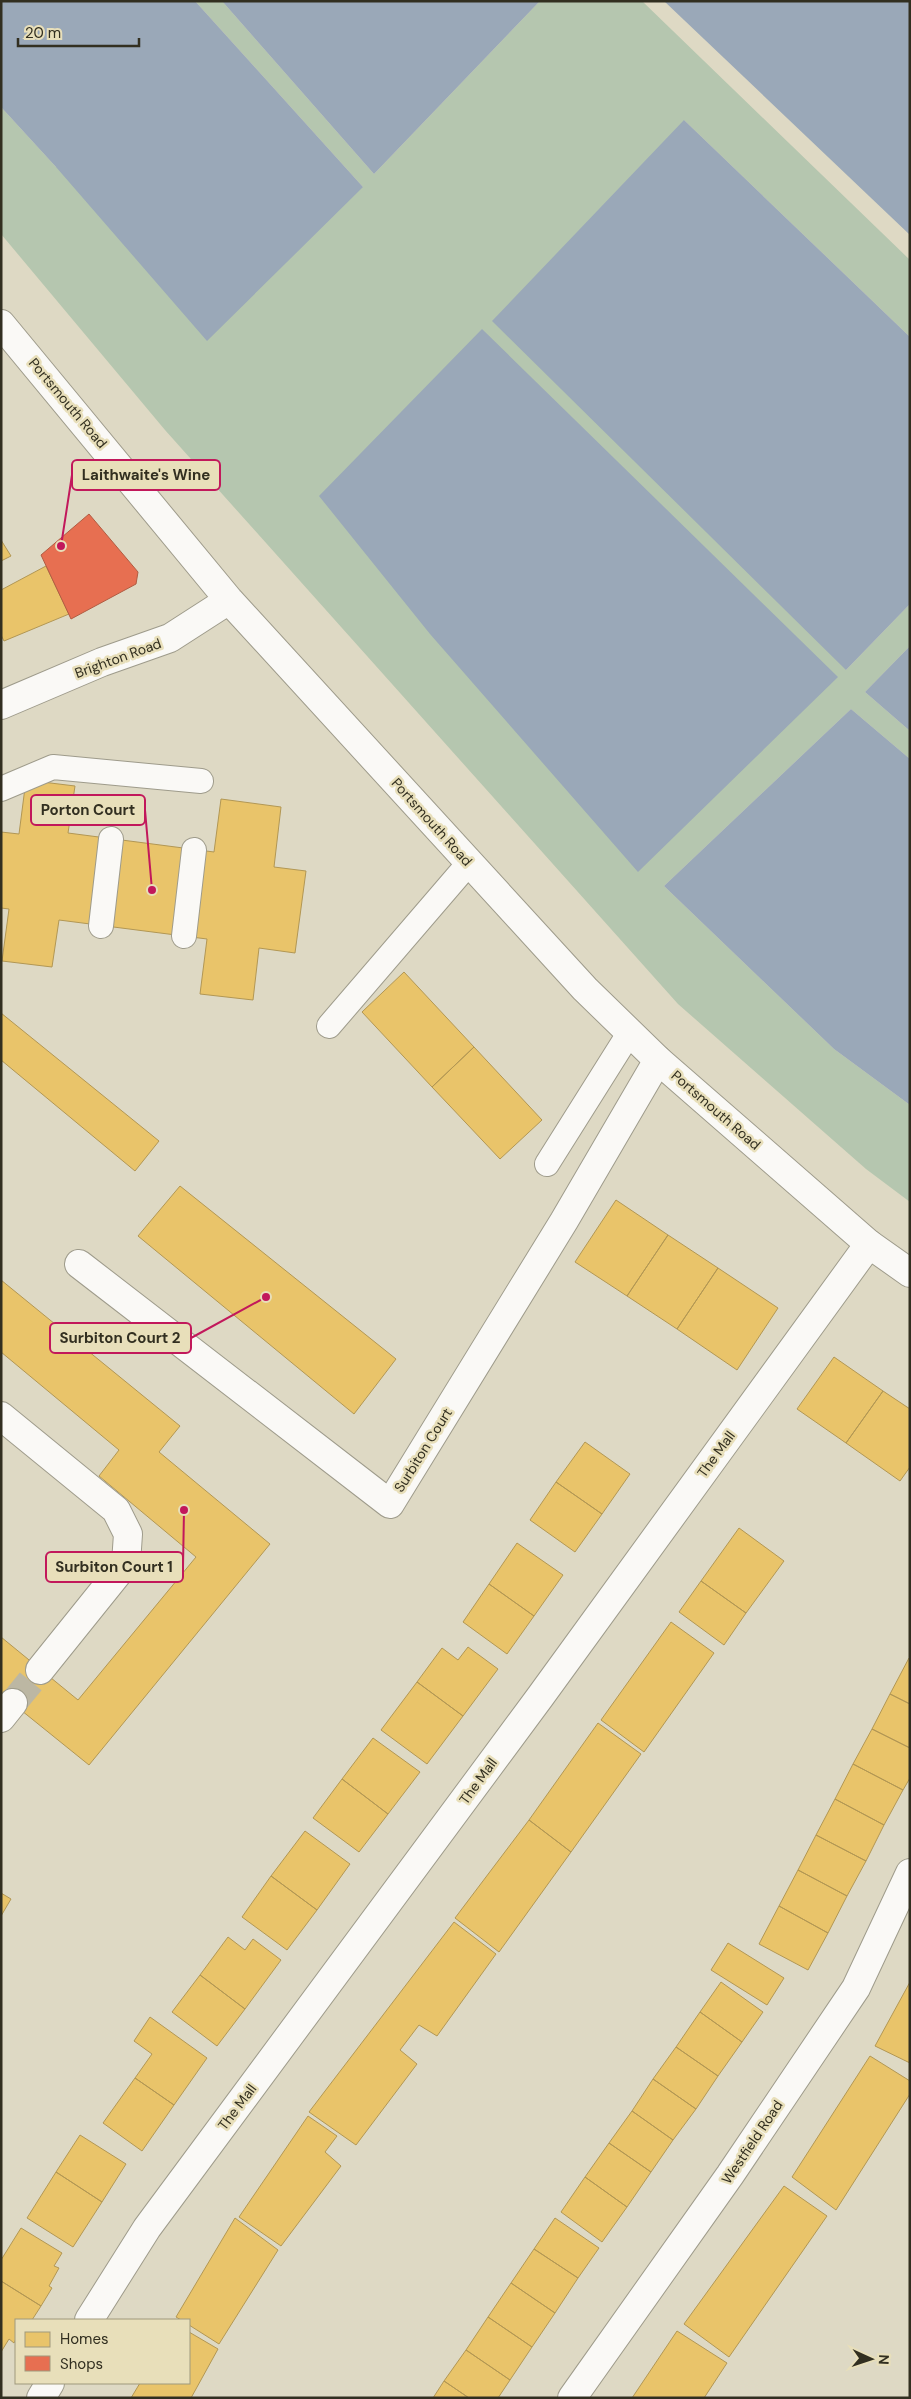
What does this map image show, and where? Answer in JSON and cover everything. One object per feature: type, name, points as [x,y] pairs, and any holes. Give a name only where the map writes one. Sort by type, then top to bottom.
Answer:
[{"type":"street","name":"Portsmouth Road","points":[[1,324],[229,600],[585,988],[658,1060],[869,1244],[910,1273]]},
{"type":"street","name":"Brighton Road","points":[[1,705],[102,662],[170,638],[229,600]]},
{"type":"street","name":"Surbiton Court","points":[[79,1264],[390,1504],[564,1221],[658,1060]]},
{"type":"street","name":"The Mall","points":[[91,2319],[147,2228],[540,1697],[869,1244]]},
{"type":"street","points":[[1,1416],[116,1510],[128,1534],[126,1564],[40,1670]]},
{"type":"street","name":"Westfield Road","points":[[572,2398],[730,2175],[856,1988],[910,1873]]},
{"type":"street","points":[[41,2398],[49,2384]]},
{"type":"lane","points":[[1,789],[53,768],[200,781]]},
{"type":"lane","points":[[101,926],[111,839]]},
{"type":"lane","points":[[184,936],[194,850]]},
{"type":"lane","points":[[329,1026],[469,863]]},
{"type":"lane","points":[[547,1164],[630,1032]]},
{"type":"green space","points":[[195,1],[222,1],[374,174],[540,1],[642,1],[910,260],[910,337],[684,120],[846,670],[910,604],[910,646],[865,692],[910,731],[910,759],[851,709],[664,886],[834,1049],[910,1105],[910,1202],[866,1169],[678,1004],[165,430],[1,234],[1,107],[56,167],[363,187]]},
{"type":"water","points":[[1,1],[195,1],[363,187],[207,341],[56,167],[1,107]]},
{"type":"water","points":[[222,1],[540,1],[374,174]]},
{"type":"water","points":[[664,1],[910,1],[910,235]]},
{"type":"water","points":[[684,120],[910,337],[910,604],[846,670],[492,321]]},
{"type":"water","points":[[482,329],[838,677],[638,872],[430,634],[319,496]]},
{"type":"water","points":[[910,646],[910,731],[865,692]]},
{"type":"water","points":[[851,709],[910,759],[910,1105],[834,1049],[664,886]]},
{"type":"building: Homes","points":[[1,540],[11,556],[1,561]]},
{"type":"building: Homes","points":[[46,566],[69,614],[4,641],[1,635],[1,590]]},
{"type":"building: Homes","points":[[26,780],[75,786],[68,833],[214,852],[221,799],[281,807],[274,867],[306,871],[295,953],[259,948],[253,1000],[200,994],[207,939],[59,920],[52,967],[2,961],[9,909],[1,908],[1,832],[19,834]]},
{"type":"building: Homes","points":[[404,972],[474,1047],[432,1087],[362,1012]]},
{"type":"building: Homes","points":[[1,1013],[159,1141],[135,1171],[1,1060]]},
{"type":"building: Homes","points":[[474,1047],[542,1120],[500,1159],[432,1087]]},
{"type":"building: Homes","points":[[180,1186],[396,1359],[354,1414],[138,1236]]},
{"type":"building: Homes","points":[[616,1200],[668,1235],[627,1296],[575,1262]]},
{"type":"building: Homes","points":[[668,1235],[718,1268],[677,1329],[627,1296]]},
{"type":"building: Homes","points":[[718,1268],[778,1308],[737,1370],[677,1329]]},
{"type":"building: Homes","points":[[1,1280],[180,1426],[159,1452],[270,1544],[89,1765],[1,1694],[1,1637],[78,1700],[196,1557],[99,1476],[119,1450],[1,1352]]},
{"type":"building: Homes","points":[[834,1357],[883,1391],[846,1443],[797,1409]]},
{"type":"building: Homes","points":[[883,1391],[910,1409],[910,1467],[900,1481],[846,1443]]},
{"type":"building: Homes","points":[[585,1442],[630,1474],[602,1514],[556,1482]]},
{"type":"building: Homes","points":[[556,1482],[602,1514],[575,1552],[530,1520]]},
{"type":"building: Homes","points":[[739,1528],[784,1561],[746,1613],[701,1581]]},
{"type":"building: Homes","points":[[517,1543],[563,1575],[534,1616],[489,1584]]},
{"type":"building: Homes","points":[[701,1581],[746,1613],[724,1645],[679,1612]]},
{"type":"building: Homes","points":[[489,1584],[534,1616],[507,1654],[463,1622]]},
{"type":"building: Homes","points":[[671,1622],[714,1653],[644,1752],[601,1720]]},
{"type":"building: Homes","points":[[468,1647],[498,1669],[463,1716],[417,1682],[442,1648],[458,1660]]},
{"type":"building: Homes","points":[[910,1658],[910,1704],[890,1694]]},
{"type":"building: Homes","points":[[417,1682],[463,1716],[427,1764],[381,1730]]},
{"type":"building: Homes","points":[[890,1694],[910,1704],[910,1748],[872,1729]]},
{"type":"building: Homes","points":[[598,1723],[641,1754],[571,1852],[529,1820]]},
{"type":"building: Homes","points":[[872,1729],[910,1748],[910,1778],[903,1790],[853,1764]]},
{"type":"building: Homes","points":[[373,1738],[420,1772],[388,1814],[342,1779]]},
{"type":"building: Homes","points":[[853,1764],[903,1790],[884,1825],[835,1799]]},
{"type":"building: Homes","points":[[342,1779],[388,1814],[359,1852],[313,1818]]},
{"type":"building: Homes","points":[[835,1799],[884,1825],[866,1861],[816,1835]]},
{"type":"building: Homes","points":[[529,1820],[571,1852],[499,1952],[455,1918]]},
{"type":"building: Homes","points":[[305,1831],[350,1864],[317,1910],[271,1876]]},
{"type":"building: Homes","points":[[816,1835],[866,1861],[847,1896],[798,1870]]},
{"type":"building: Homes","points":[[798,1870],[847,1896],[828,1933],[779,1906]]},
{"type":"building: Homes","points":[[271,1876],[317,1910],[287,1950],[242,1917]]},
{"type":"building: Homes","points":[[1,1893],[11,1899],[1,1916]]},
{"type":"building: Homes","points":[[779,1906],[828,1933],[808,1970],[759,1944]]},
{"type":"building: Homes","points":[[454,1922],[496,1954],[437,2036],[419,2025],[400,2050],[417,2064],[356,2145],[309,2112]]},
{"type":"building: Homes","points":[[228,1937],[245,1950],[253,1939],[281,1960],[245,2009],[200,1975]]},
{"type":"building: Homes","points":[[728,1943],[784,1978],[767,2005],[711,1970]]},
{"type":"building: Homes","points":[[200,1975],[245,2009],[217,2046],[172,2012]]},
{"type":"building: Homes","points":[[721,1982],[763,2012],[742,2042],[700,2012]]},
{"type":"building: Homes","points":[[910,1982],[910,2063],[875,2046]]},
{"type":"building: Homes","points":[[700,2012],[742,2042],[718,2076],[676,2047]]},
{"type":"building: Homes","points":[[150,2017],[207,2058],[174,2105],[135,2078],[152,2054],[134,2041]]},
{"type":"building: Homes","points":[[676,2047],[718,2076],[696,2109],[653,2079]]},
{"type":"building: Homes","points":[[870,2056],[910,2081],[910,2094],[836,2210],[792,2177]]},
{"type":"building: Homes","points":[[135,2078],[174,2105],[142,2151],[103,2123]]},
{"type":"building: Homes","points":[[653,2079],[696,2109],[673,2140],[632,2111]]},
{"type":"building: Homes","points":[[632,2111],[673,2140],[651,2172],[609,2143]]},
{"type":"building: Homes","points":[[308,2116],[337,2136],[325,2152],[341,2166],[281,2246],[239,2217]]},
{"type":"building: Homes","points":[[80,2135],[126,2164],[102,2202],[56,2172]]},
{"type":"building: Homes","points":[[609,2143],[651,2172],[627,2207],[585,2177]]},
{"type":"building: Homes","points":[[56,2172],[102,2202],[73,2247],[27,2218]]},
{"type":"building: Homes","points":[[585,2177],[627,2207],[602,2242],[561,2212]]},
{"type":"building: Homes","points":[[784,2186],[827,2216],[729,2357],[684,2324]]},
{"type":"building: Homes","points":[[235,2218],[278,2250],[219,2344],[190,2326],[190,2319],[179,2319],[176,2317]]},
{"type":"building: Homes","points":[[555,2218],[599,2248],[578,2278],[534,2249]]},
{"type":"building: Homes","points":[[21,2228],[62,2253],[54,2266],[59,2268],[49,2286],[52,2288],[41,2306],[1,2281],[1,2260]]},
{"type":"building: Homes","points":[[534,2249],[578,2278],[555,2313],[511,2283]]},
{"type":"building: Homes","points":[[1,2281],[41,2306],[33,2319],[15,2319],[15,2341],[14,2343],[9,2339],[1,2352]]},
{"type":"building: Homes","points":[[511,2283],[555,2313],[532,2347],[488,2317]]},
{"type":"building: Homes","points":[[488,2317],[532,2347],[510,2380],[466,2350]]},
{"type":"building: Homes","points":[[677,2331],[727,2363],[704,2398],[632,2398]]},
{"type":"building: Homes","points":[[190,2333],[218,2349],[191,2398],[131,2398],[139,2384],[190,2384]]},
{"type":"building: Homes","points":[[466,2350],[510,2380],[498,2398],[469,2398],[444,2381]]},
{"type":"building: Homes","points":[[444,2381],[469,2398],[433,2398]]},
{"type":"building: Shops","points":[[89,514],[138,572],[136,584],[71,619],[41,555]]},
{"type":"tunnel","points":[[13,1703],[40,1670]]},
{"type":"place","name":"Laithwaite's Wine","points":[[61,546]]},
{"type":"place","name":"Porton Court","points":[[152,890]]},
{"type":"place","name":"Surbiton Court 2","points":[[266,1297]]},
{"type":"place","name":"Surbiton Court 1","points":[[184,1510]]}]
